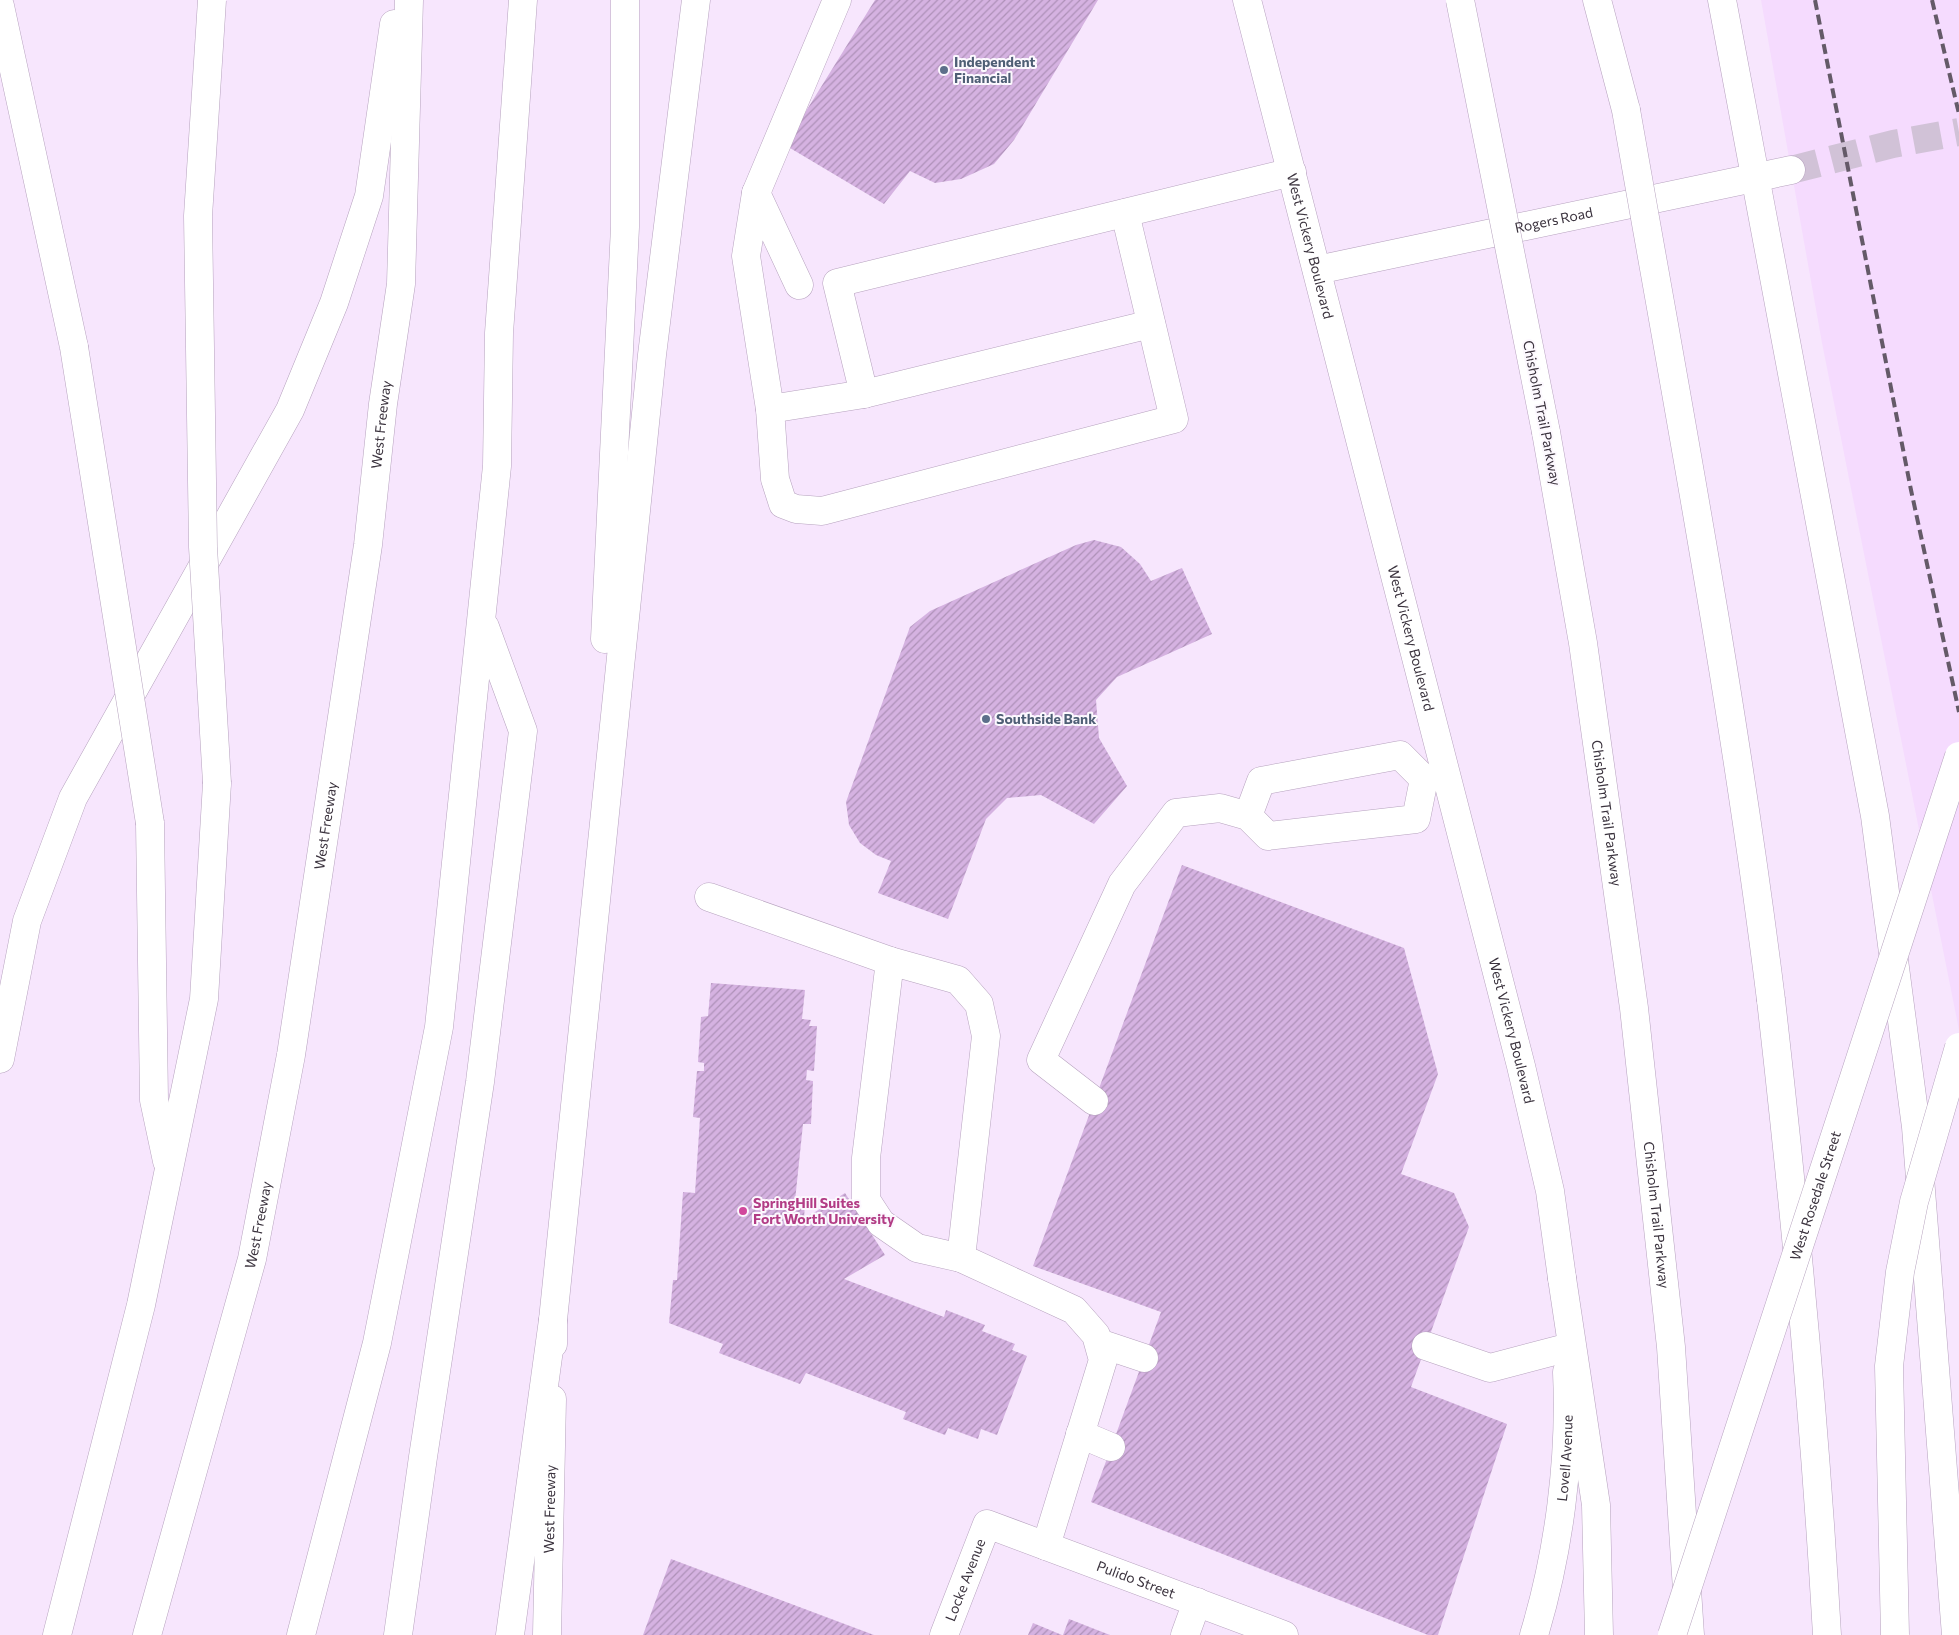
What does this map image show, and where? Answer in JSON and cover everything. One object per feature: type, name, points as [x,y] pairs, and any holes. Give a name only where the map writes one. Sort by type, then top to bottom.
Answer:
[{"type":"main road","points":[[57,1635],[106,1449],[170,1173],[204,999],[217,783],[203,547],[198,216],[212,0]]},
{"type":"main road","points":[[0,1059],[27,921],[73,798],[290,410],[334,303],[369,196],[397,0]]},
{"type":"main road","name":"West Freeway","points":[[147,1635],[252,1259],[291,1055],[362,584],[383,404],[401,284],[409,0]]},
{"type":"main road","points":[[300,1635],[377,1343],[439,1027],[483,621],[497,466],[499,333],[523,0]]},
{"type":"main road","points":[[583,1025],[622,316],[625,227],[625,0]]},
{"type":"main road","points":[[583,1025],[652,355],[696,0]]},
{"type":"main road","points":[[837,0],[756,193],[746,256],[770,409],[775,479],[782,504],[796,509],[822,511],[1174,419],[1125,213]]},
{"type":"main road","name":"West Vickery Boulevard","points":[[1247,0],[1317,270],[1434,777],[1523,1076],[1550,1190],[1562,1278]]},
{"type":"main road","name":"Chisholm Trail Parkway","points":[[1460,0],[1557,492],[1584,652],[1634,1008],[1671,1347],[1690,1635]]},
{"type":"main road","points":[[1597,0],[1626,110]]},
{"type":"main road","points":[[1615,0],[1626,110],[1721,649],[1756,874],[1788,1151],[1820,1516],[1827,1635]]},
{"type":"main road","points":[[1722,0],[1875,816],[1916,1127],[1957,1620]]},
{"type":"main road","points":[[0,6],[74,346],[150,823],[154,1100],[170,1173]]},
{"type":"main road","name":"Rogers Road","points":[[1317,270],[1791,170]]},
{"type":"main road","points":[[864,394],[837,283],[1292,172]]},
{"type":"main road","points":[[756,193],[799,284]]},
{"type":"main road","points":[[770,409],[864,394],[1151,324]]},
{"type":"main road","points":[[398,1635],[480,1082],[523,732],[483,621]]},
{"type":"main road","points":[[1094,1101],[1041,1060],[1122,884],[1176,814],[1220,808],[1248,816],[1268,836],[1416,819],[1434,777],[1400,754],[1262,781],[1248,816]]},
{"type":"main road","name":"West Rosedale Street","points":[[1672,1635],[1959,756]]},
{"type":"main road","points":[[709,897],[890,962],[958,980],[980,1004],[986,1036],[962,1258]]},
{"type":"main road","points":[[890,962],[866,1158],[866,1200],[881,1223],[917,1248],[962,1258],[1074,1310],[1096,1335],[1099,1343],[1103,1360],[1046,1546]]},
{"type":"main road","name":"West Freeway","points":[[547,1635],[553,1320],[583,1025]]},
{"type":"main road","points":[[1895,1635],[1889,1366],[1900,1272],[1914,1202],[1959,1047]]},
{"type":"main road","points":[[1562,1278],[1596,1505],[1599,1635]]},
{"type":"main road","name":"Lovell Avenue","points":[[1534,1635],[1542,1609],[1558,1526],[1568,1402],[1562,1278]]},
{"type":"main road","points":[[510,1635],[553,1320]]},
{"type":"main road","points":[[1099,1343],[1144,1358]]},
{"type":"main road","points":[[1426,1346],[1490,1368],[1566,1348]]},
{"type":"main road","points":[[1080,1434],[1111,1447]]},
{"type":"main road","name":"Pulido Street","points":[[987,1524],[1284,1635]]},
{"type":"main road","name":"Locke Avenue","points":[[944,1635],[987,1524]]},
{"type":"main road","points":[[1185,1635],[1197,1602]]},
{"type":"shaded area","points":[[1761,0],[1959,0],[1959,1030],[1822,343]]},
{"type":"building","name":"Independent Financial","points":[[875,0],[1098,0],[1014,140],[994,164],[961,179],[935,183],[910,171],[884,204],[785,145]]},
{"type":"building","name":"Southside Bank","points":[[1094,540],[1121,547],[1140,564],[1151,581],[1182,568],[1212,634],[1117,677],[1096,700],[1099,738],[1127,786],[1094,824],[1041,795],[1007,798],[986,819],[948,919],[878,893],[891,861],[876,855],[860,843],[849,825],[846,802],[910,627],[930,611],[1076,545]]},
{"type":"building","points":[[1182,865],[1404,948],[1438,1074],[1401,1174],[1454,1193],[1469,1227],[1411,1387],[1507,1424],[1438,1635],[1428,1635],[1091,1502],[1161,1312],[1033,1266]]},
{"type":"building","name":"SpringHill Suites Fort Worth University","points":[[711,983],[805,990],[802,1019],[811,1020],[809,1026],[817,1026],[814,1071],[807,1070],[806,1080],[813,1081],[811,1124],[803,1124],[795,1201],[805,1202],[804,1219],[845,1193],[885,1255],[844,1279],[944,1317],[946,1310],[985,1325],[982,1331],[1015,1344],[1012,1350],[1027,1356],[997,1435],[981,1429],[978,1439],[948,1428],[945,1435],[903,1419],[906,1412],[806,1373],[800,1384],[719,1353],[723,1344],[669,1323],[673,1280],[677,1280],[683,1192],[695,1193],[700,1118],[693,1117],[697,1071],[704,1071],[704,1063],[698,1062],[701,1017],[708,1016]]},
{"type":"building","points":[[671,1559],[874,1635],[643,1635]]},
{"type":"building","points":[[1069,1619],[1110,1635],[1063,1635]]},
{"type":"building","points":[[1033,1623],[1062,1635],[1028,1635]]},
{"type":"tunnel","points":[[1791,170],[1893,144],[1959,132]]},
{"type":"railway","points":[[1815,0],[1911,490],[1959,712]]},
{"type":"railway","points":[[1932,0],[1959,114]]},
{"type":"place","name":"Independent Financial","points":[[944,70]]},
{"type":"place","name":"Southside Bank","points":[[986,719]]},
{"type":"place","name":"SpringHill Suites Fort Worth University","points":[[743,1211]]}]
